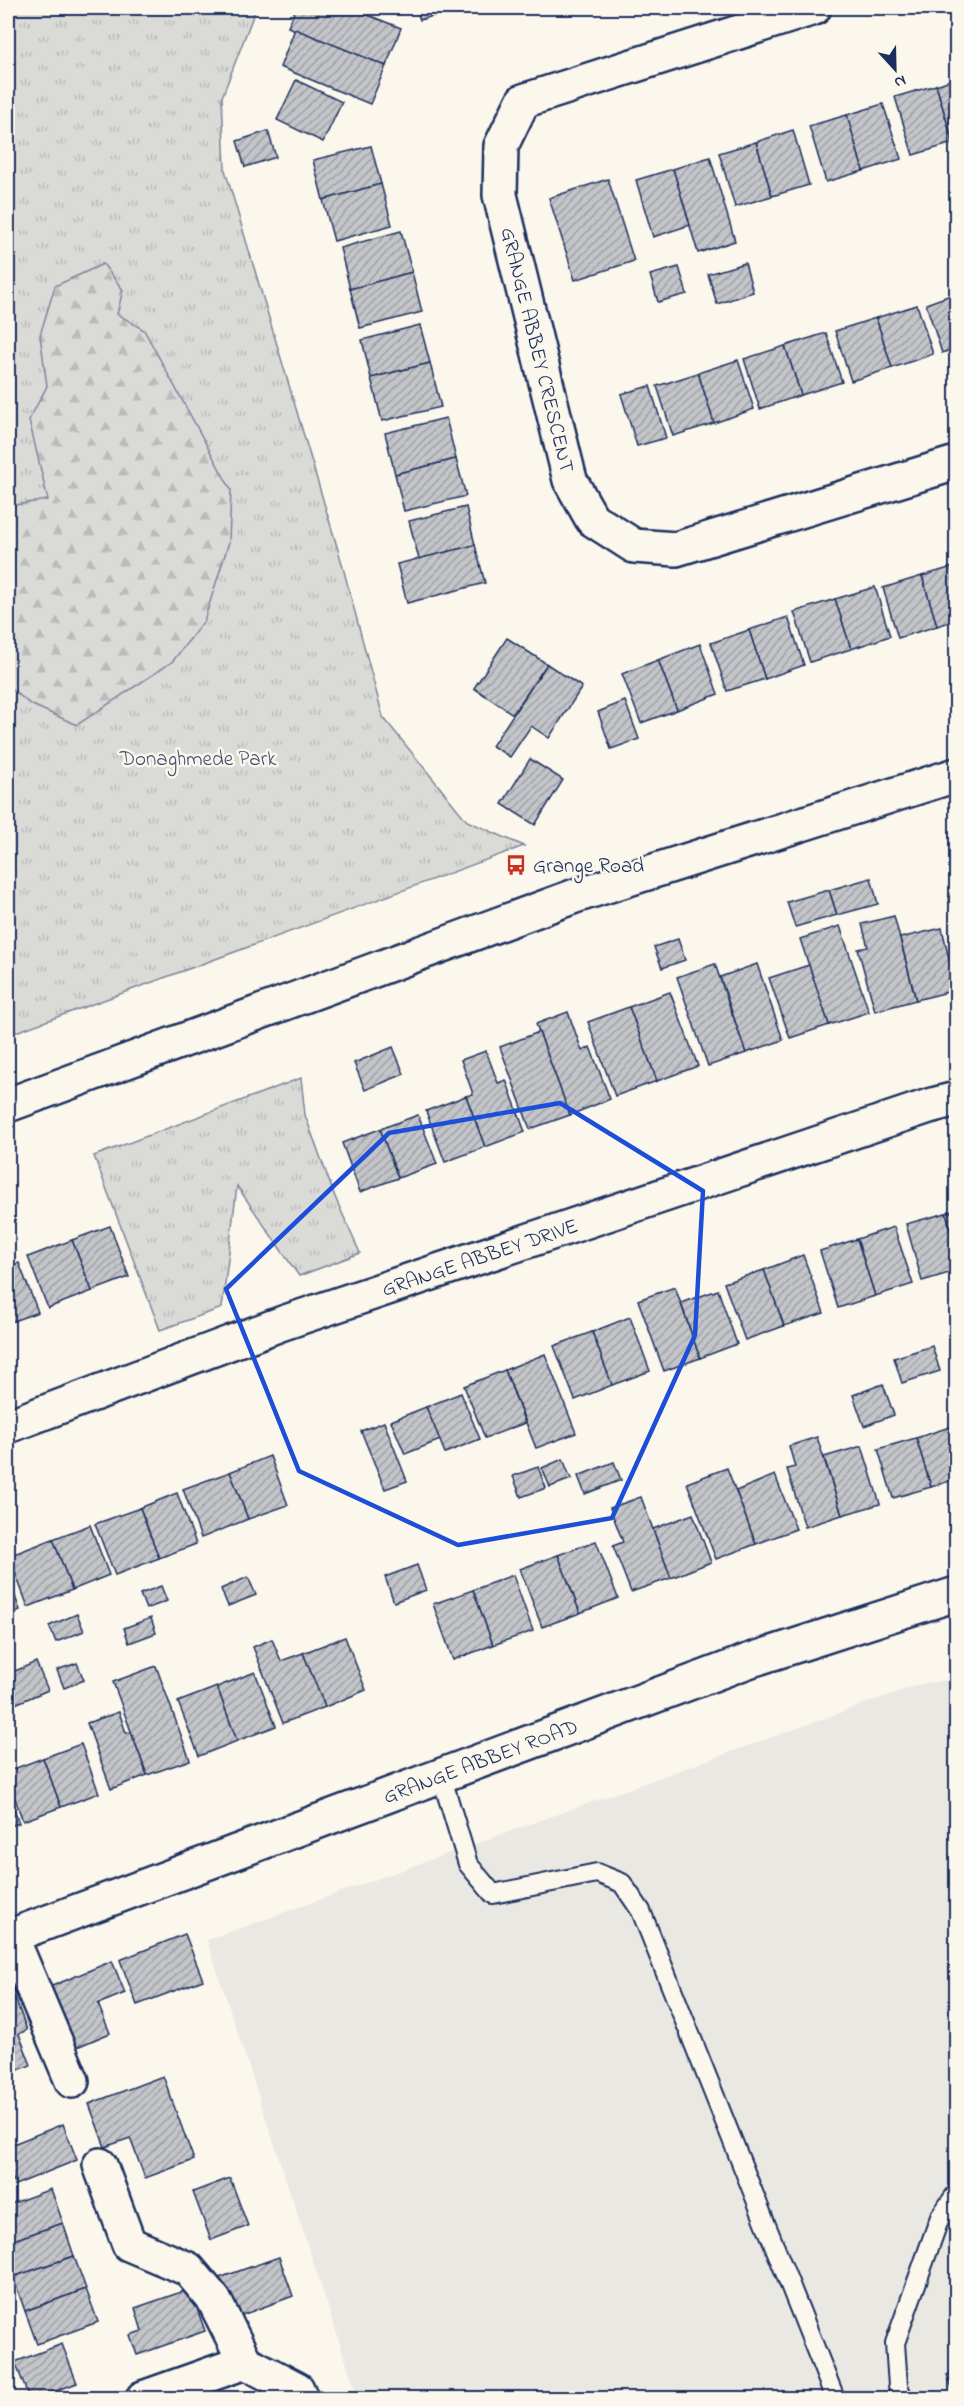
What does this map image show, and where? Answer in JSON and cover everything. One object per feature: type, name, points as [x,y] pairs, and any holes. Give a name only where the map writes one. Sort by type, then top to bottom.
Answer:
[{"type":"street","name":"GRANGE ABBEY CRESCENT","points":[[814,8],[523,101],[501,146],[500,195],[570,480],[592,519],[633,546],[676,549],[957,463]]},
{"type":"street","points":[[8,1105],[575,896],[957,775]]},
{"type":"street","name":"GRANGE ABBEY DRIVE","points":[[8,1426],[283,1323],[929,1106],[957,1099]]},
{"type":"street","name":"GRANGE ABBEY ROAD","points":[[9,1936],[748,1661],[957,1594]]},
{"type":"street","points":[[9,1936],[72,2081]]},
{"type":"street","points":[[100,2165],[129,2244],[188,2269],[214,2300],[245,2362],[297,2389],[301,2398]]},
{"type":"street","points":[[143,2398],[245,2362]]},
{"type":"lane","points":[[441,1775],[468,1864],[493,1894],[597,1873],[622,1883],[641,1911],[835,2398]]},
{"type":"lane","points":[[903,2398],[897,2386],[895,2343],[939,2217],[957,2194]]},
{"type":"highlighted area","points":[[560,1103],[703,1191],[695,1335],[612,1518],[458,1545],[299,1471],[226,1289],[389,1133]]},
{"type":"shaded area","points":[[956,1679],[956,2398],[358,2398],[207,1940],[920,1684]]},
{"type":"green space","name":"Donaghmede Park","points":[[8,8],[256,8],[222,97],[225,170],[341,560],[383,717],[467,821],[524,846],[8,1035]]},
{"type":"green space","points":[[103,264],[123,290],[117,314],[144,330],[231,490],[229,542],[204,621],[172,662],[77,725],[30,704],[8,686],[8,506],[48,500],[29,420],[47,386],[40,335],[55,286]]},
{"type":"green space","points":[[301,1078],[305,1115],[335,1197],[360,1253],[299,1276],[237,1186],[222,1308],[160,1330],[94,1156]]},
{"type":"building","points":[[296,8],[350,8],[401,28],[386,66],[288,27]]},
{"type":"building","points":[[416,8],[459,8],[420,20]]},
{"type":"building","points":[[295,29],[386,66],[370,104],[280,67]]},
{"type":"building","points":[[956,78],[956,142],[953,143],[936,85]]},
{"type":"building","points":[[296,80],[342,102],[323,142],[277,120]]},
{"type":"building","points":[[936,85],[953,143],[913,155],[895,97]]},
{"type":"building","points":[[883,104],[901,159],[863,171],[847,115]]},
{"type":"building","points":[[847,115],[863,171],[826,182],[809,126]]},
{"type":"building","points":[[793,130],[809,185],[772,196],[756,142]]},
{"type":"building","points":[[268,131],[276,157],[245,167],[237,141]]},
{"type":"building","points":[[756,142],[772,196],[735,207],[719,153]]},
{"type":"building","points":[[371,146],[381,184],[323,200],[313,160]]},
{"type":"building","points":[[710,157],[735,241],[698,253],[673,169]]},
{"type":"building","points":[[673,169],[690,225],[653,237],[636,180]]},
{"type":"building","points":[[608,179],[634,261],[575,280],[549,198]]},
{"type":"building","points":[[381,184],[392,225],[334,241],[323,200]]},
{"type":"building","points":[[401,231],[412,272],[350,289],[340,248]]},
{"type":"building","points":[[745,263],[753,292],[717,304],[708,274]]},
{"type":"building","points":[[679,267],[687,294],[658,302],[650,275]]},
{"type":"building","points":[[412,272],[422,312],[360,328],[350,289]]},
{"type":"building","points":[[956,293],[956,348],[942,353],[926,304]]},
{"type":"building","points":[[917,305],[933,354],[892,368],[876,318]]},
{"type":"building","points":[[876,318],[892,368],[851,381],[835,331]]},
{"type":"building","points":[[420,325],[430,363],[371,378],[362,340]]},
{"type":"building","points":[[826,333],[842,382],[801,395],[785,346]]},
{"type":"building","points":[[785,346],[801,395],[760,409],[744,359]]},
{"type":"building","points":[[738,360],[754,409],[714,423],[698,373]]},
{"type":"building","points":[[430,363],[441,407],[382,421],[371,378]]},
{"type":"building","points":[[698,373],[714,423],[673,436],[657,386]]},
{"type":"building","points":[[650,386],[666,438],[637,446],[621,394]]},
{"type":"building","points":[[446,418],[456,459],[395,474],[385,433]]},
{"type":"building","points":[[456,459],[466,496],[404,511],[395,474]]},
{"type":"building","points":[[466,507],[475,545],[419,559],[409,521]]},
{"type":"building","points":[[475,545],[485,583],[407,603],[397,564]]},
{"type":"building","points":[[956,566],[956,620],[937,626],[922,576]]},
{"type":"building","points":[[922,576],[937,626],[898,638],[883,588]]},
{"type":"building","points":[[875,587],[890,636],[851,649],[835,599]]},
{"type":"building","points":[[835,599],[851,649],[810,662],[794,612]]},
{"type":"building","points":[[788,617],[804,665],[765,679],[749,630]]},
{"type":"building","points":[[749,630],[765,679],[727,691],[711,643]]},
{"type":"building","points":[[507,638],[547,664],[513,714],[474,688]]},
{"type":"building","points":[[700,644],[718,694],[677,710],[658,660]]},
{"type":"building","points":[[658,660],[677,710],[641,723],[622,674]]},
{"type":"building","points":[[547,664],[582,687],[549,738],[531,726],[510,757],[492,746]]},
{"type":"building","points":[[625,701],[639,739],[611,749],[598,712]]},
{"type":"building","points":[[530,759],[563,780],[535,825],[502,804]]},
{"type":"building","points":[[871,878],[878,904],[837,915],[829,890]]},
{"type":"building","points":[[829,890],[837,915],[795,927],[787,902]]},
{"type":"building","points":[[894,916],[916,1000],[875,1011],[858,949],[868,947],[862,924]]},
{"type":"building","points":[[840,926],[869,1012],[829,1025],[800,939]]},
{"type":"building","points":[[942,928],[956,990],[916,1000],[900,938]]},
{"type":"building","points":[[678,939],[685,960],[662,968],[654,947]]},
{"type":"building","points":[[715,964],[746,1053],[708,1066],[677,977]]},
{"type":"building","points":[[757,964],[783,1040],[746,1053],[720,977]]},
{"type":"building","points":[[809,965],[829,1025],[790,1038],[769,978]]},
{"type":"building","points":[[670,992],[698,1066],[657,1081],[629,1007]]},
{"type":"building","points":[[629,1007],[657,1081],[615,1096],[588,1022]]},
{"type":"building","points":[[568,1012],[582,1051],[590,1047],[610,1099],[570,1115],[536,1024]]},
{"type":"building","points":[[539,1032],[570,1115],[530,1129],[500,1047]]},
{"type":"building","points":[[393,1047],[404,1074],[365,1090],[354,1063]]},
{"type":"building","points":[[486,1051],[498,1083],[506,1080],[525,1132],[485,1147],[466,1096],[473,1094],[461,1060]]},
{"type":"building","points":[[466,1096],[485,1147],[445,1162],[426,1111]]},
{"type":"building","points":[[418,1115],[437,1164],[398,1178],[380,1129]]},
{"type":"building","points":[[380,1129],[398,1178],[360,1192],[342,1143]]},
{"type":"building","points":[[956,1210],[956,1249],[946,1213]]},
{"type":"building","points":[[946,1213],[956,1249],[956,1271],[922,1281],[906,1224]]},
{"type":"building","points":[[110,1226],[129,1277],[92,1291],[72,1240]]},
{"type":"building","points":[[894,1227],[913,1284],[875,1296],[857,1239]]},
{"type":"building","points":[[857,1239],[875,1296],[838,1308],[820,1251]]},
{"type":"building","points":[[72,1240],[92,1291],[48,1308],[28,1257]]},
{"type":"building","points":[[803,1255],[824,1313],[784,1326],[764,1270]]},
{"type":"building","points":[[19,1263],[38,1312],[8,1323],[8,1267]]},
{"type":"building","points":[[764,1270],[784,1326],[745,1340],[724,1283]]},
{"type":"building","points":[[675,1287],[700,1358],[664,1371],[638,1300]]},
{"type":"building","points":[[718,1290],[737,1344],[700,1358],[681,1303]]},
{"type":"building","points":[[630,1317],[650,1371],[612,1385],[592,1332]]},
{"type":"building","points":[[592,1332],[612,1385],[575,1400],[554,1346]]},
{"type":"building","points":[[932,1346],[940,1371],[902,1383],[894,1358]]},
{"type":"building","points":[[545,1354],[576,1433],[536,1448],[505,1370]]},
{"type":"building","points":[[505,1370],[525,1423],[485,1438],[464,1386]]},
{"type":"building","points":[[883,1384],[894,1415],[864,1426],[853,1395]]},
{"type":"building","points":[[461,1393],[480,1439],[445,1453],[426,1407]]},
{"type":"building","points":[[426,1407],[440,1440],[405,1454],[391,1421]]},
{"type":"building","points":[[384,1422],[407,1481],[385,1489],[361,1431]]},
{"type":"building","points":[[953,1426],[956,1437],[956,1479],[931,1487],[916,1438]]},
{"type":"building","points":[[817,1437],[842,1515],[805,1527],[787,1469],[795,1467],[789,1446]]},
{"type":"building","points":[[916,1438],[931,1487],[893,1498],[878,1449]]},
{"type":"building","points":[[862,1446],[880,1504],[842,1515],[824,1457]]},
{"type":"building","points":[[270,1456],[288,1505],[248,1519],[230,1472]]},
{"type":"building","points":[[563,1459],[571,1479],[550,1487],[542,1468]]},
{"type":"building","points":[[614,1462],[621,1480],[585,1494],[578,1476]]},
{"type":"building","points":[[538,1467],[546,1488],[521,1497],[513,1476]]},
{"type":"building","points":[[727,1468],[756,1544],[716,1559],[687,1483]]},
{"type":"building","points":[[230,1472],[248,1519],[201,1538],[183,1489]]},
{"type":"building","points":[[775,1475],[796,1529],[756,1544],[736,1491]]},
{"type":"building","points":[[177,1493],[196,1544],[159,1558],[140,1508]]},
{"type":"building","points":[[641,1497],[671,1578],[631,1592],[613,1546],[623,1542],[610,1508]]},
{"type":"building","points":[[140,1508],[159,1558],[115,1575],[95,1524]]},
{"type":"building","points":[[693,1514],[711,1562],[671,1578],[653,1529]]},
{"type":"building","points":[[90,1525],[109,1575],[72,1590],[53,1539]]},
{"type":"building","points":[[53,1539],[72,1590],[28,1607],[9,1556]]},
{"type":"building","points":[[596,1541],[618,1598],[580,1613],[558,1555]]},
{"type":"building","points":[[558,1555],[580,1613],[542,1627],[520,1569]]},
{"type":"building","points":[[417,1565],[426,1590],[394,1602],[385,1577]]},
{"type":"building","points":[[513,1575],[533,1631],[493,1645],[473,1590]]},
{"type":"building","points":[[8,1577],[20,1610],[8,1615]]},
{"type":"building","points":[[248,1577],[256,1595],[228,1606],[221,1589]]},
{"type":"building","points":[[161,1586],[167,1601],[146,1609],[140,1594]]},
{"type":"building","points":[[473,1590],[493,1645],[453,1660],[433,1604]]},
{"type":"building","points":[[77,1614],[84,1631],[56,1642],[49,1626]]},
{"type":"building","points":[[151,1618],[156,1633],[129,1643],[124,1628]]},
{"type":"building","points":[[345,1637],[366,1690],[325,1707],[303,1653]]},
{"type":"building","points":[[272,1639],[281,1661],[303,1653],[325,1707],[283,1723],[253,1647]]},
{"type":"building","points":[[36,1662],[48,1690],[8,1707],[8,1674]]},
{"type":"building","points":[[77,1663],[84,1680],[64,1688],[57,1670]]},
{"type":"building","points":[[156,1666],[190,1760],[147,1775],[113,1682]]},
{"type":"building","points":[[255,1672],[276,1726],[237,1741],[217,1687]]},
{"type":"building","points":[[217,1687],[237,1741],[199,1756],[178,1702]]},
{"type":"building","points":[[119,1712],[126,1733],[131,1732],[147,1775],[111,1789],[87,1723]]},
{"type":"building","points":[[81,1744],[99,1793],[61,1807],[43,1758]]},
{"type":"building","points":[[43,1758],[61,1807],[23,1821],[8,1779],[8,1771]]},
{"type":"building","points":[[8,1792],[19,1823],[8,1827]]},
{"type":"building","points":[[185,1934],[203,1980],[137,2005],[120,1960]]},
{"type":"building","points":[[112,1961],[125,1993],[98,2004],[110,2033],[70,2050],[45,1989]]},
{"type":"building","points":[[15,1998],[27,2030],[19,2034],[31,2065],[8,2074],[8,2000]]},
{"type":"building","points":[[163,2076],[194,2160],[145,2178],[130,2138],[105,2147],[89,2104]]},
{"type":"building","points":[[63,2124],[77,2160],[15,2185],[8,2166],[8,2146]]},
{"type":"building","points":[[230,2178],[248,2226],[211,2240],[193,2192]]},
{"type":"building","points":[[51,2189],[63,2223],[8,2242],[8,2205]]},
{"type":"building","points":[[63,2223],[74,2256],[13,2277],[8,2260],[8,2242]]},
{"type":"building","points":[[74,2256],[86,2289],[25,2311],[13,2277]]},
{"type":"building","points":[[279,2257],[293,2296],[234,2318],[219,2278]]},
{"type":"building","points":[[86,2289],[98,2322],[37,2344],[25,2311]]},
{"type":"building","points":[[190,2289],[205,2331],[137,2355],[130,2335],[142,2331],[135,2308]]},
{"type":"building","points":[[62,2344],[77,2383],[37,2398],[29,2398],[15,2362]]},
{"type":"building","points":[[956,2371],[956,2397],[947,2375]]},
{"type":"place","name":"Grange Road","points":[[516,865]]}]
